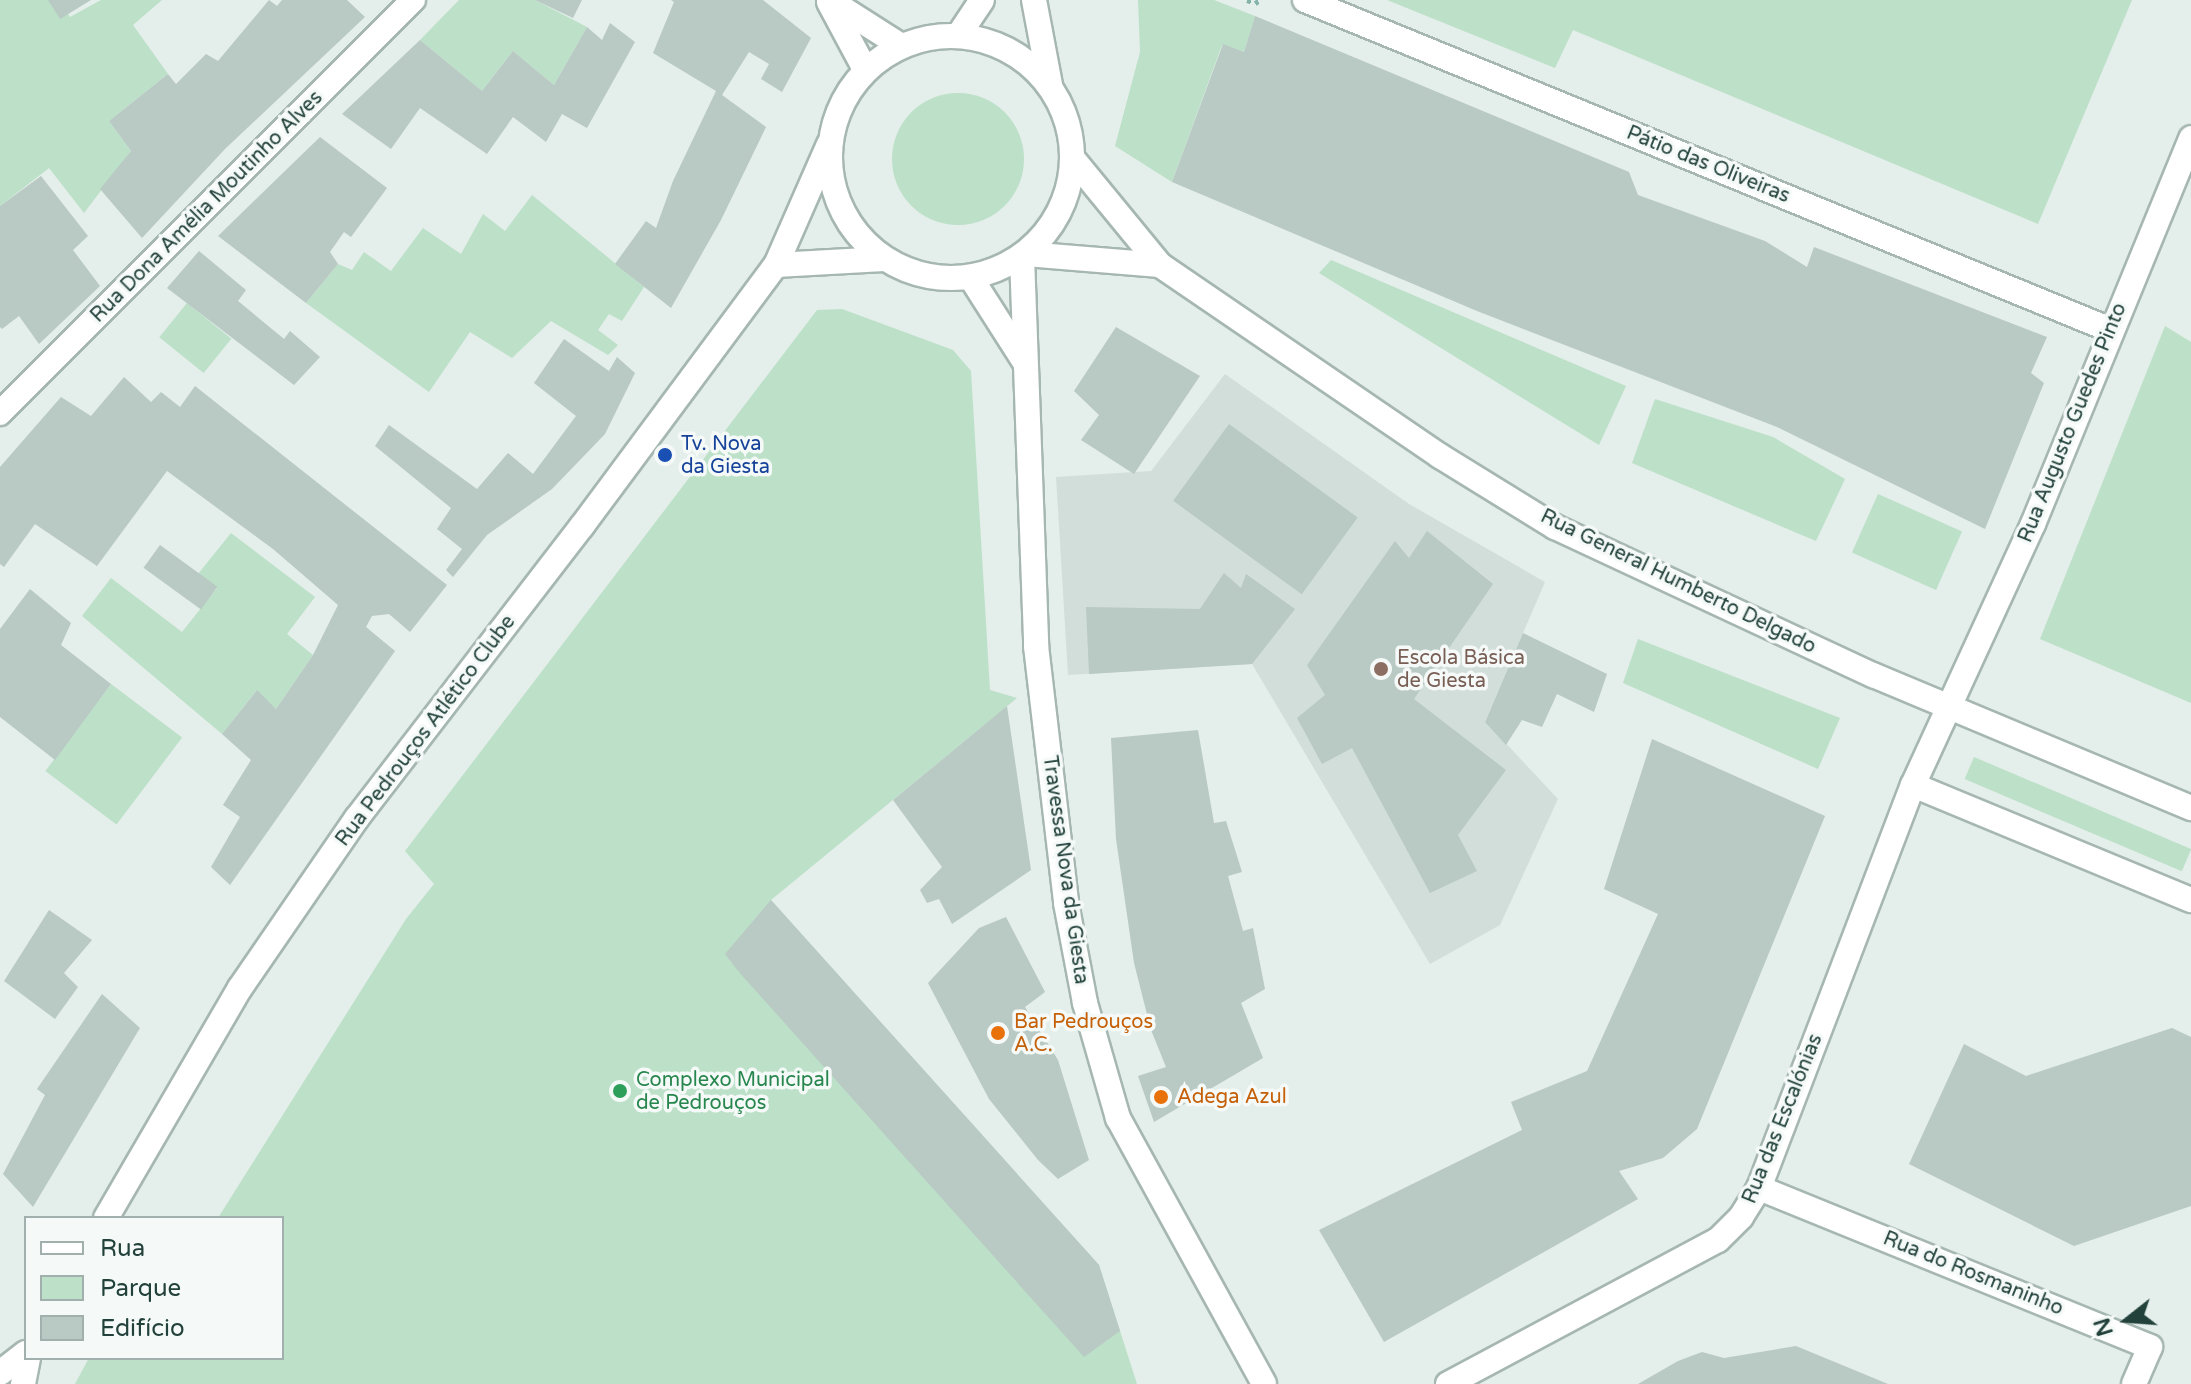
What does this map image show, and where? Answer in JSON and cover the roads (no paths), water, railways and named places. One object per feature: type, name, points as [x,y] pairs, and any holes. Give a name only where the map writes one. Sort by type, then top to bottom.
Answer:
[{"type":"street","name":"Rua Dona Amélia Moutinho Alves","points":[[0,413],[413,0]]},
{"type":"street","points":[[828,0],[900,45]]},
{"type":"street","points":[[828,0],[865,69]]},
{"type":"street","points":[[958,36],[982,0]]},
{"type":"street","points":[[1034,0],[1050,85],[1069,123],[1073,159],[1063,207],[1047,233],[1024,255],[971,278],[926,276],[884,259],[861,239],[843,215],[833,186],[829,144],[841,103],[865,69],[900,45],[940,35],[982,39],[1020,56],[1050,85]]},
{"type":"street","name":"Pátio das Oliveiras","points":[[1305,0],[2111,330]]},
{"type":"street","name":"Rua Augusto Guedes Pinto","points":[[1949,707],[2033,524],[2191,138]]},
{"type":"street","name":"Rua Pedrouços Atlético Clube","points":[[107,1216],[240,988],[357,818],[573,538],[776,265],[829,144]]},
{"type":"street","name":"Rua General Humberto Delgado","points":[[1073,159],[1160,265],[1440,456],[1555,527],[1949,707],[2191,808]]},
{"type":"street","name":"Rua General Humberto Delgado","points":[[1024,255],[1160,265]]},
{"type":"street","name":"Travessa Nova da Giesta","points":[[1024,255],[1036,646],[1066,903],[1088,1016],[1118,1118],[1264,1384]]},
{"type":"street","points":[[776,265],[884,259]]},
{"type":"street","points":[[971,278],[1025,363]]},
{"type":"street","name":"Rua das Escalónias","points":[[1448,1384],[1718,1240],[1741,1217],[1759,1188],[1913,785],[1949,707]]},
{"type":"street","points":[[1913,785],[2191,900]]},
{"type":"street","name":"Rua do Rosmaninho","points":[[1759,1188],[2150,1347],[2134,1384]]},
{"type":"street","points":[[0,1359],[24,1355]]},
{"type":"street","points":[[0,1373],[24,1356]]},
{"type":"street","points":[[23,1384],[26,1360]]},
{"type":"place","name":"Tv. Nova da Giesta","points":[[665,455]]},
{"type":"place","name":"Escola Básica de Giesta","points":[[1381,669]]},
{"type":"place","name":"Bar Pedrouços A.C.","points":[[998,1033]]},
{"type":"place","name":"Complexo Municipal de Pedrouços","points":[[620,1091]]},
{"type":"place","name":"Adega Azul","points":[[1161,1097]]}]
